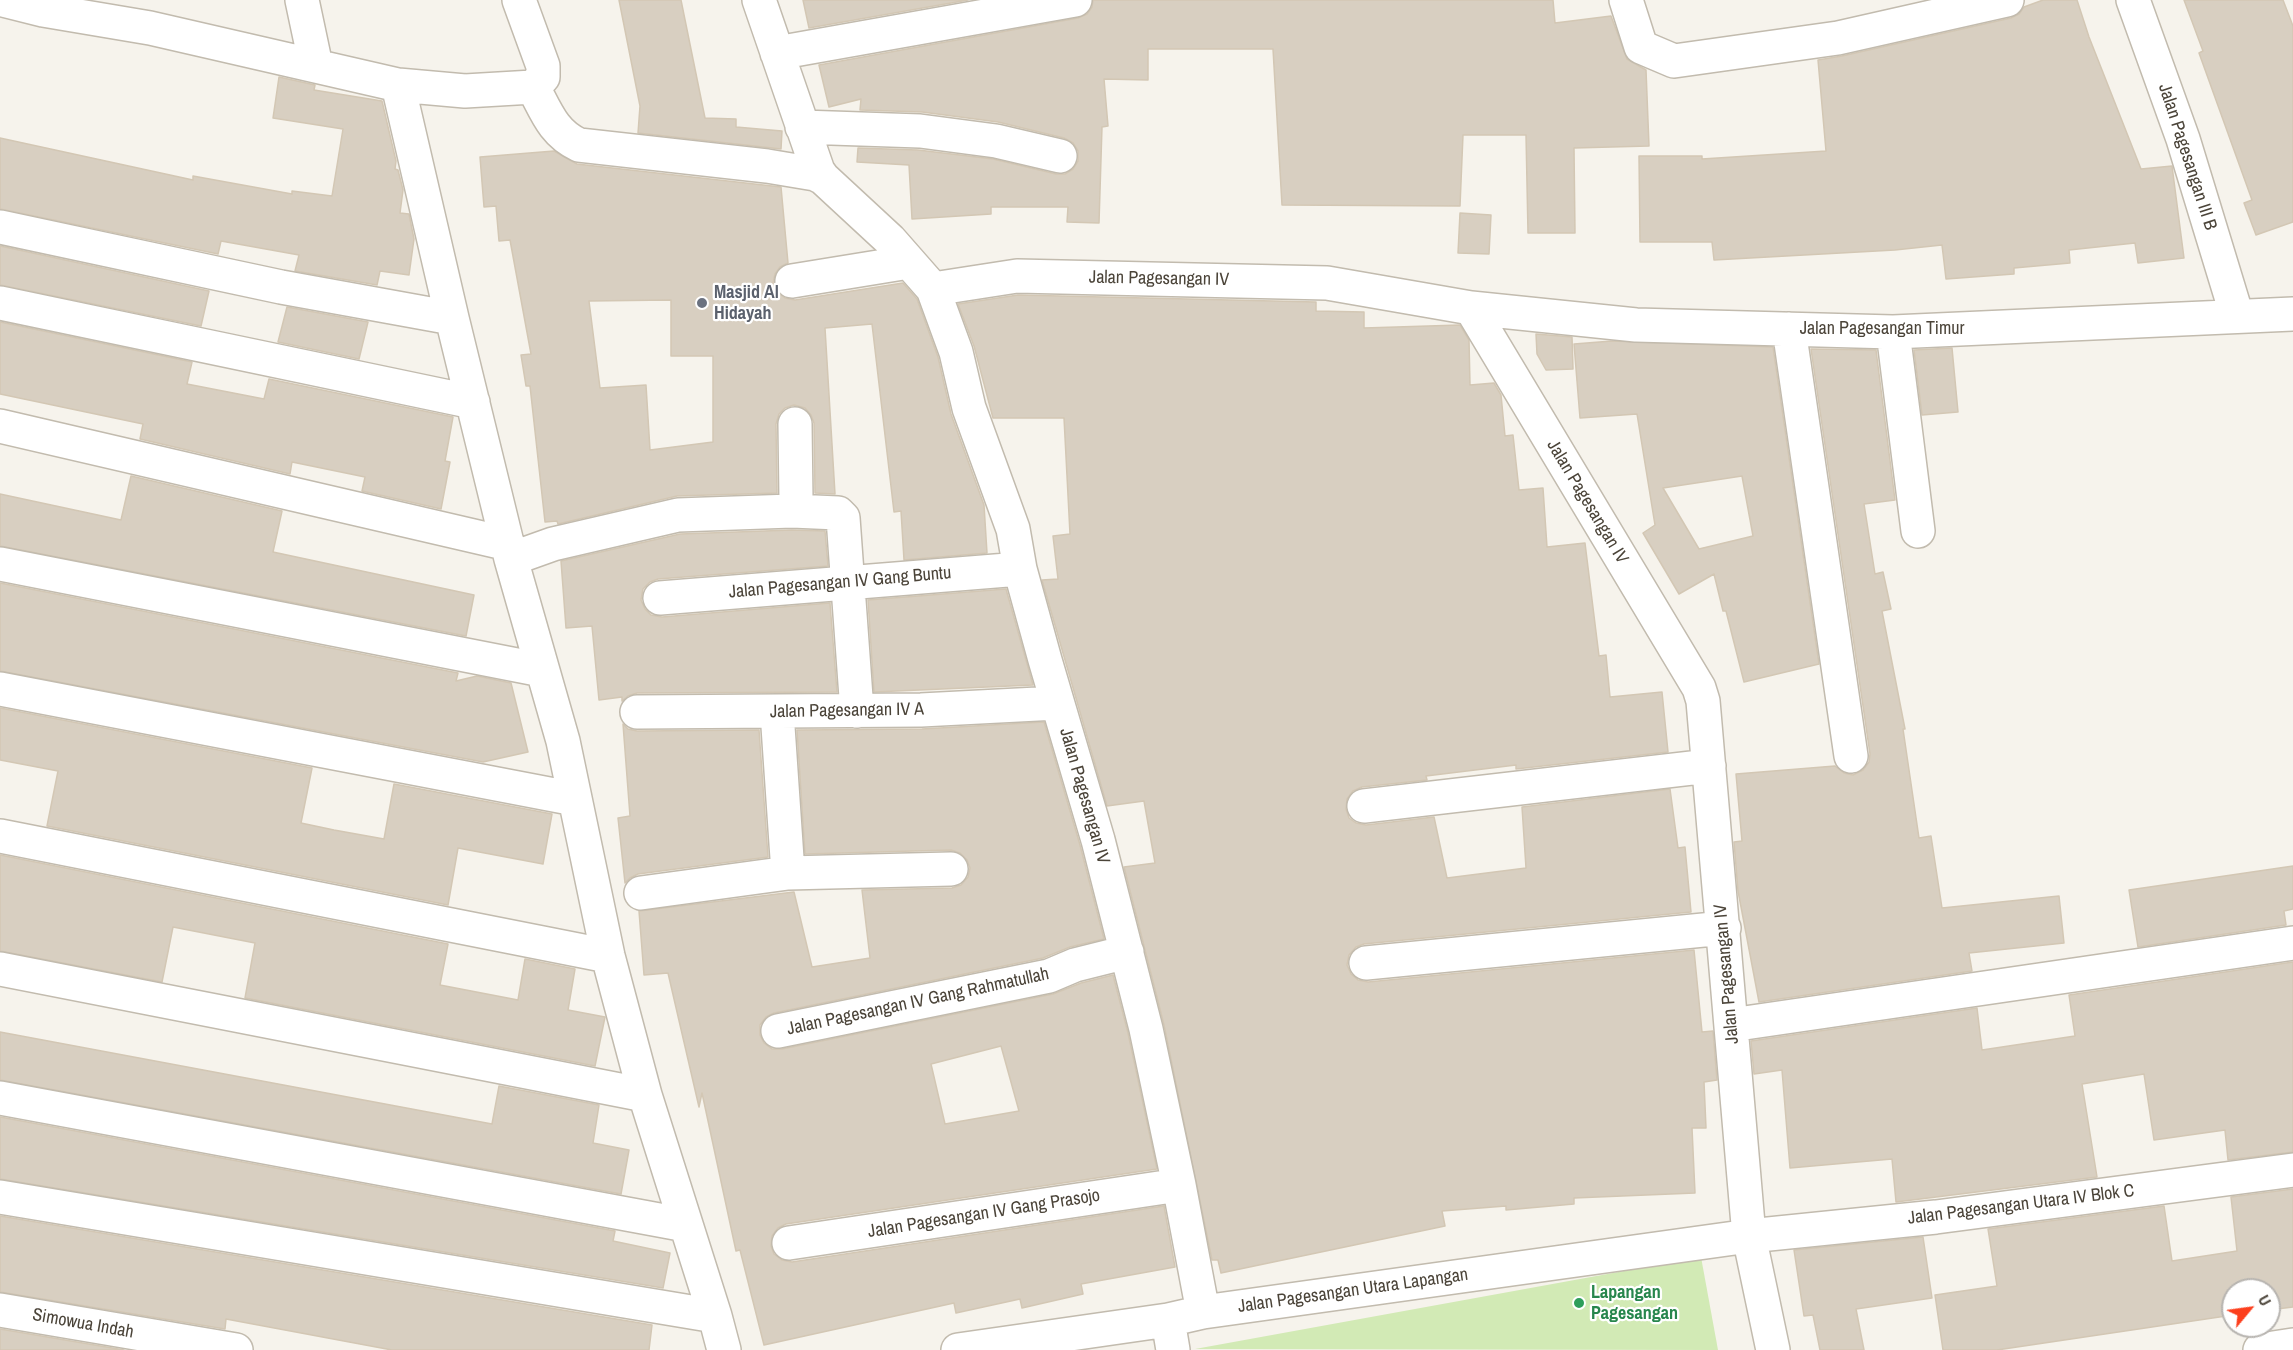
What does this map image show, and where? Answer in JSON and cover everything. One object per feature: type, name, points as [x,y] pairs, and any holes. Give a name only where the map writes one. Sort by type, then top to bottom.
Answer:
[{"type":"street","points":[[3,0],[43,10],[148,14],[316,66],[398,85],[465,91],[536,92]]},
{"type":"street","points":[[302,0],[316,66]]},
{"type":"street","points":[[519,0],[543,66],[543,77],[536,92]]},
{"type":"street","name":"Jalan Pagesangan IV","points":[[759,0],[803,132],[820,174],[890,240],[933,289],[956,352],[969,408],[1013,529],[1020,569],[1098,840],[1127,952],[1146,1029],[1203,1311]]},
{"type":"street","points":[[777,53],[1076,0]]},
{"type":"street","points":[[1626,0],[1641,47],[1674,61],[1838,38],[2007,0]]},
{"type":"street","name":"Jalan Pagesangan III B","points":[[2133,0],[2183,139],[2237,316]]},
{"type":"street","points":[[398,85],[473,402],[542,670],[563,741],[608,956],[645,1095],[715,1316],[723,1350]]},
{"type":"street","points":[[536,92],[556,128],[566,139],[579,145],[777,167],[820,174]]},
{"type":"street","points":[[803,132],[920,131],[996,141],[1060,156]]},
{"type":"street","points":[[0,227],[281,287],[452,318]]},
{"type":"street","points":[[792,281],[909,262]]},
{"type":"street","name":"Jalan Pagesangan IV","points":[[933,289],[1017,276],[1327,283],[1471,308],[1699,688],[1703,701],[1749,1236],[1773,1350]]},
{"type":"street","points":[[0,303],[473,402]]},
{"type":"street","name":"Jalan Pagesangan Timur","points":[[1471,308],[1636,325],[1893,332],[2293,314]]},
{"type":"street","points":[[1789,329],[1851,756]]},
{"type":"street","points":[[1893,332],[1918,531]]},
{"type":"street","points":[[792,510],[796,499],[795,424]]},
{"type":"street","points":[[0,426],[511,553],[678,515],[792,510],[838,513],[843,518],[857,711]]},
{"type":"street","points":[[0,564],[542,670]]},
{"type":"street","name":"Jalan Pagesangan IV Gang Buntu","points":[[660,598],[1020,569]]},
{"type":"street","points":[[0,689],[575,799]]},
{"type":"street","name":"Jalan Pagesangan IV A","points":[[637,712],[921,710],[1057,703]]},
{"type":"street","points":[[777,712],[788,873]]},
{"type":"street","points":[[1364,806],[1710,766]]},
{"type":"street","points":[[0,836],[608,956]]},
{"type":"street","points":[[641,893],[788,873],[951,869]]},
{"type":"street","points":[[1366,963],[1724,928]]},
{"type":"street","points":[[1731,1025],[2293,943]]},
{"type":"street","name":"Jalan Pagesangan IV Gang Rahmatullah","points":[[778,1031],[1049,976],[1075,965],[1127,952]]},
{"type":"street","points":[[0,969],[645,1095]]},
{"type":"street","points":[[0,1098],[686,1225]]},
{"type":"street","name":"Jalan Pagesangan Utara IV Blok C","points":[[1749,1236],[1936,1217],[2293,1170]]},
{"type":"street","name":"Jalan Pagesangan IV Gang Prasojo","points":[[789,1243],[1179,1185]]},
{"type":"street","points":[[0,1197],[715,1316]]},
{"type":"street","name":"Jalan Pagesangan Utara Lapangan","points":[[958,1350],[1171,1335],[1203,1311],[1749,1236]]},
{"type":"street","name":"Simowua Indah","points":[[0,1310],[236,1350]]},
{"type":"street","points":[[2260,1350],[2293,1346]]},
{"type":"green space","name":"Lapangan Pagesangan","points":[[1701,1257],[1718,1350],[1195,1349]]},
{"type":"building","points":[[619,0],[681,0],[705,118],[736,119],[736,127],[782,131],[781,149],[638,133],[640,106]]},
{"type":"building","points":[[803,0],[968,0],[809,28]]},
{"type":"building","points":[[1093,0],[1553,0],[1555,23],[1611,16],[1627,59],[1646,70],[1649,146],[1574,148],[1575,233],[1528,233],[1526,135],[1463,135],[1460,206],[1282,205],[1273,49],[1148,49],[1148,80],[1104,79],[1108,126],[1102,127],[1099,223],[1067,222],[1068,207],[991,207],[991,214],[912,219],[909,165],[857,162],[858,148],[918,150],[993,159],[1056,174],[1065,174],[1073,169],[1078,161],[1078,151],[1073,143],[1064,138],[998,122],[922,112],[860,110],[861,99],[829,107],[819,65],[1078,18],[1087,14],[1092,7]]},
{"type":"building","points":[[2043,0],[2077,0],[2089,37],[2141,169],[2172,166],[2184,258],[2138,263],[2135,243],[2069,250],[2070,263],[2014,268],[2014,274],[1946,279],[1942,245],[1895,250],[1714,260],[1712,242],[1640,242],[1639,156],[1702,156],[1702,159],[1826,151],[1818,60],[2011,18],[2019,14],[2024,7]]},
{"type":"building","points":[[2184,0],[2283,0],[2293,26],[2293,222],[2256,235],[2244,203],[2252,200],[2199,53],[2203,51]]},
{"type":"building","points":[[279,77],[315,85],[314,90],[382,101],[396,161],[395,169],[398,170],[403,190],[400,213],[409,214],[414,239],[409,275],[380,271],[377,285],[295,271],[299,255],[221,241],[218,254],[0,209],[0,138],[193,180],[193,176],[292,194],[292,191],[332,196],[343,129],[273,118]]},
{"type":"building","points":[[554,151],[577,164],[781,187],[788,263],[780,267],[775,274],[773,283],[777,292],[785,298],[795,300],[903,283],[917,299],[938,357],[951,414],[984,505],[987,553],[904,560],[901,511],[894,512],[872,324],[825,328],[835,494],[815,493],[814,423],[805,408],[794,405],[785,408],[779,414],[776,424],[777,493],[677,496],[558,524],[557,521],[545,522],[530,386],[526,386],[521,355],[531,354],[510,240],[499,241],[496,206],[484,207],[480,157]],"holes":[[[671,300],[671,356],[713,356],[713,442],[650,450],[646,385],[600,388],[589,301]]]},
{"type":"building","points":[[1460,213],[1491,215],[1489,254],[1458,253]]},
{"type":"building","points":[[0,246],[209,291],[201,326],[0,285]]},
{"type":"building","points":[[1018,295],[1316,302],[1316,311],[1364,312],[1364,328],[1460,325],[1469,340],[1470,385],[1494,383],[1501,395],[1505,436],[1513,435],[1519,490],[1543,488],[1547,547],[1585,543],[1599,656],[1606,655],[1610,697],[1662,692],[1668,752],[1516,769],[1516,765],[1426,776],[1427,780],[1362,787],[1353,791],[1347,799],[1346,809],[1349,818],[1356,823],[1366,825],[1434,817],[1447,878],[1526,868],[1522,807],[1670,789],[1678,848],[1685,847],[1691,912],[1364,944],[1356,947],[1349,955],[1347,965],[1351,974],[1358,980],[1368,982],[1694,950],[1702,1032],[1713,1031],[1717,1080],[1704,1082],[1706,1128],[1692,1128],[1695,1193],[1574,1198],[1574,1204],[1506,1210],[1506,1206],[1442,1211],[1445,1226],[1221,1273],[1218,1260],[1212,1260],[1164,1025],[1124,867],[1155,863],[1144,801],[1107,806],[1042,580],[1058,579],[1053,536],[1070,534],[1064,418],[993,418],[974,346],[958,304]]},
{"type":"building","points":[[287,307],[368,322],[359,359],[278,342]]},
{"type":"building","points":[[0,322],[192,362],[187,384],[264,399],[269,379],[453,417],[445,461],[450,462],[441,509],[362,491],[365,477],[292,462],[290,474],[140,439],[143,424],[0,394]]},
{"type":"building","points":[[1536,334],[1572,337],[1573,369],[1546,370],[1537,354]]},
{"type":"building","points":[[1612,341],[1773,347],[1819,664],[1744,682],[1714,574],[1679,594],[1643,533],[1655,525],[1637,414],[1580,418],[1574,344]],"holes":[[[1742,476],[1753,536],[1699,549],[1663,488]]]},
{"type":"building","points":[[1952,348],[1958,412],[1922,415],[1914,350]]},
{"type":"building","points":[[1811,349],[1876,350],[1895,500],[1864,504],[1875,574],[1883,572],[1891,609],[1882,611],[1905,729],[1903,729],[1919,838],[1931,836],[1942,908],[2059,896],[2064,943],[1969,953],[1972,971],[1759,1002],[1738,891],[1734,842],[1742,841],[1736,774],[1835,766],[1844,773],[1853,775],[1863,770],[1869,762],[1870,754]]},
{"type":"building","points":[[131,476],[282,511],[273,552],[474,595],[466,636],[0,546],[0,494],[121,520]]},
{"type":"building","points":[[825,531],[828,566],[658,579],[650,582],[643,589],[641,600],[651,615],[662,617],[830,603],[837,692],[637,693],[622,701],[622,697],[599,700],[592,626],[566,628],[561,561],[680,534]]},
{"type":"building","points":[[0,583],[458,673],[456,681],[477,676],[511,683],[528,752],[483,762],[0,671]]},
{"type":"building","points":[[1006,589],[1033,685],[874,692],[868,600]]},
{"type":"building","points":[[0,708],[312,768],[301,823],[334,830],[384,839],[394,784],[552,814],[543,864],[458,848],[448,905],[47,826],[58,771],[0,760]]},
{"type":"building","points":[[1044,722],[1080,845],[1104,939],[1070,947],[1043,958],[774,1013],[766,1017],[760,1025],[760,1035],[764,1043],[772,1049],[782,1049],[1053,994],[1081,983],[1113,975],[1157,1169],[786,1224],[778,1228],[772,1236],[771,1246],[774,1254],[782,1260],[792,1262],[1164,1206],[1175,1267],[1081,1284],[1083,1294],[1022,1308],[1020,1299],[956,1313],[954,1303],[764,1345],[740,1250],[736,1251],[702,1093],[699,1107],[668,973],[644,975],[639,911],[794,892],[812,967],[870,958],[862,890],[952,888],[961,885],[968,877],[970,868],[967,860],[960,853],[951,850],[805,854],[797,730],[922,729]],"holes":[[[1001,1046],[1019,1111],[945,1124],[931,1064]]]},
{"type":"building","points":[[623,724],[628,729],[637,731],[759,730],[768,857],[638,874],[625,883],[618,818],[630,816]]},
{"type":"building","points":[[0,855],[448,944],[440,985],[518,1000],[525,959],[575,969],[568,1010],[605,1017],[595,1066],[245,998],[255,943],[173,927],[162,982],[0,951]]},
{"type":"building","points":[[2293,866],[2293,909],[2284,911],[2286,925],[2138,947],[2129,890]]},
{"type":"building","points":[[2293,962],[2293,1152],[2228,1160],[2225,1130],[2154,1140],[2144,1074],[2082,1084],[2097,1177],[1896,1202],[1892,1159],[1790,1168],[1782,1070],[1754,1074],[1751,1041],[1977,1008],[1982,1050],[2075,1036],[2069,995]]},
{"type":"building","points":[[0,1032],[492,1124],[499,1086],[599,1105],[593,1143],[629,1150],[621,1194],[0,1080]]},
{"type":"building","points":[[0,1117],[615,1231],[613,1241],[670,1253],[663,1288],[0,1179]]},
{"type":"building","points":[[2293,1189],[2293,1307],[2281,1308],[2281,1278],[2221,1278],[2221,1317],[1997,1350],[1943,1350],[1935,1295],[1997,1286],[1988,1229],[2164,1206],[2172,1261],[2237,1251],[2231,1197]]},
{"type":"building","points":[[0,1216],[652,1325],[649,1350],[392,1350],[226,1319],[225,1329],[0,1292]]},
{"type":"building","points":[[1923,1237],[1932,1298],[1856,1309],[1864,1350],[1820,1350],[1813,1315],[1804,1316],[1794,1250]]},
{"type":"building","points":[[0,1329],[124,1350],[0,1350]]},
{"type":"place","name":"Masjid Al Hidayah","points":[[702,303]]},
{"type":"place","name":"Lapangan Pagesangan","points":[[1579,1303]]}]
